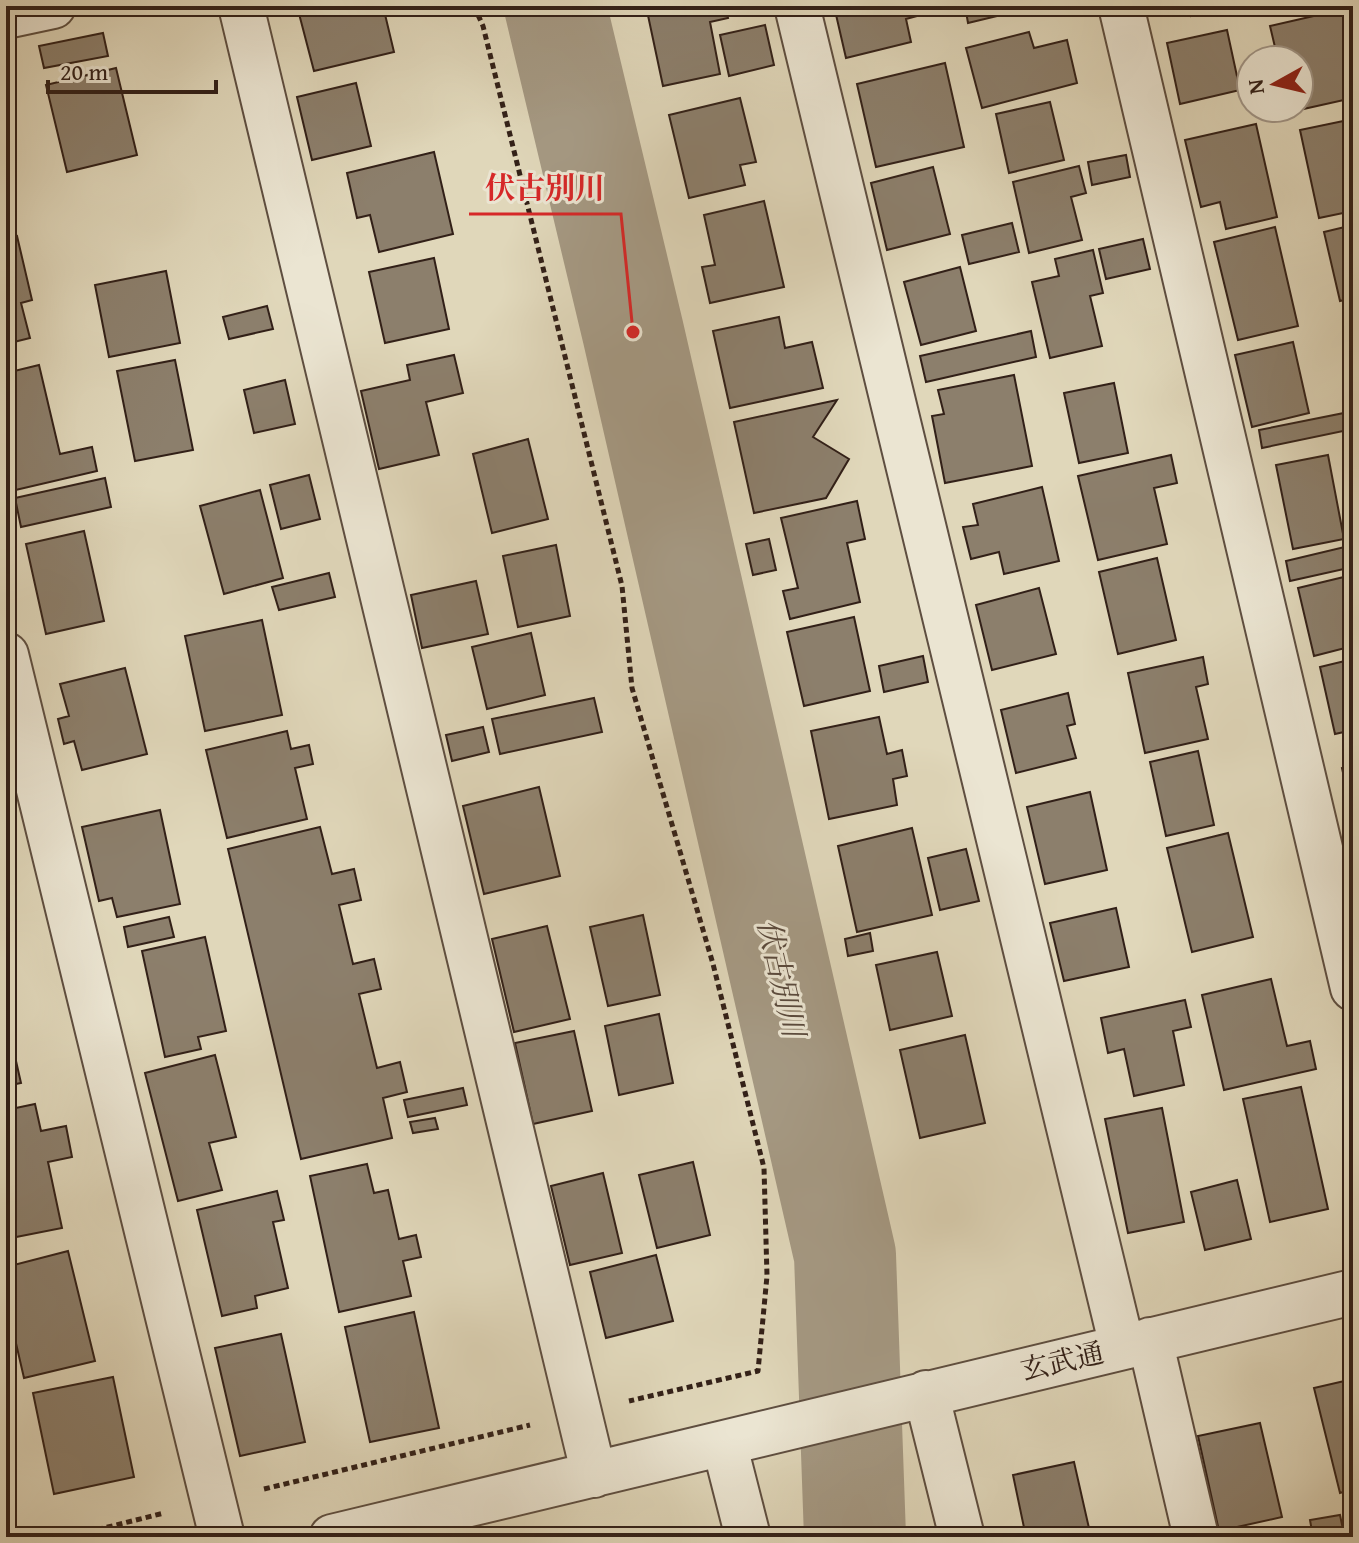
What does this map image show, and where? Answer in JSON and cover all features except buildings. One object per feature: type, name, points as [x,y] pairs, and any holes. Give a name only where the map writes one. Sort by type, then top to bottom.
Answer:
[{"type":"street","points":[[6,16],[53,6]]},
{"type":"street","points":[[241,6],[594,1475]]},
{"type":"street","points":[[797,6],[1136,1343],[1196,1537]]},
{"type":"street","points":[[1121,6],[1353,988]]},
{"type":"street","points":[[6,655],[218,1519]]},
{"type":"street","name":"玄武通","points":[[332,1537],[1353,1292]]},
{"type":"street","points":[[911,1398],[962,1537]]},
{"type":"street","points":[[724,1443],[748,1537]]},
{"type":"path","points":[[68,1537],[218,1519],[579,1413],[758,1371],[767,1276],[764,1168],[713,964],[632,688],[622,586],[483,26],[474,6]]},
{"type":"waterway","name":"伏古別川","points":[[555,6],[845,1255],[855,1537]]},
{"type":"place","name":"伏古別川","points":[[633,332]]}]
